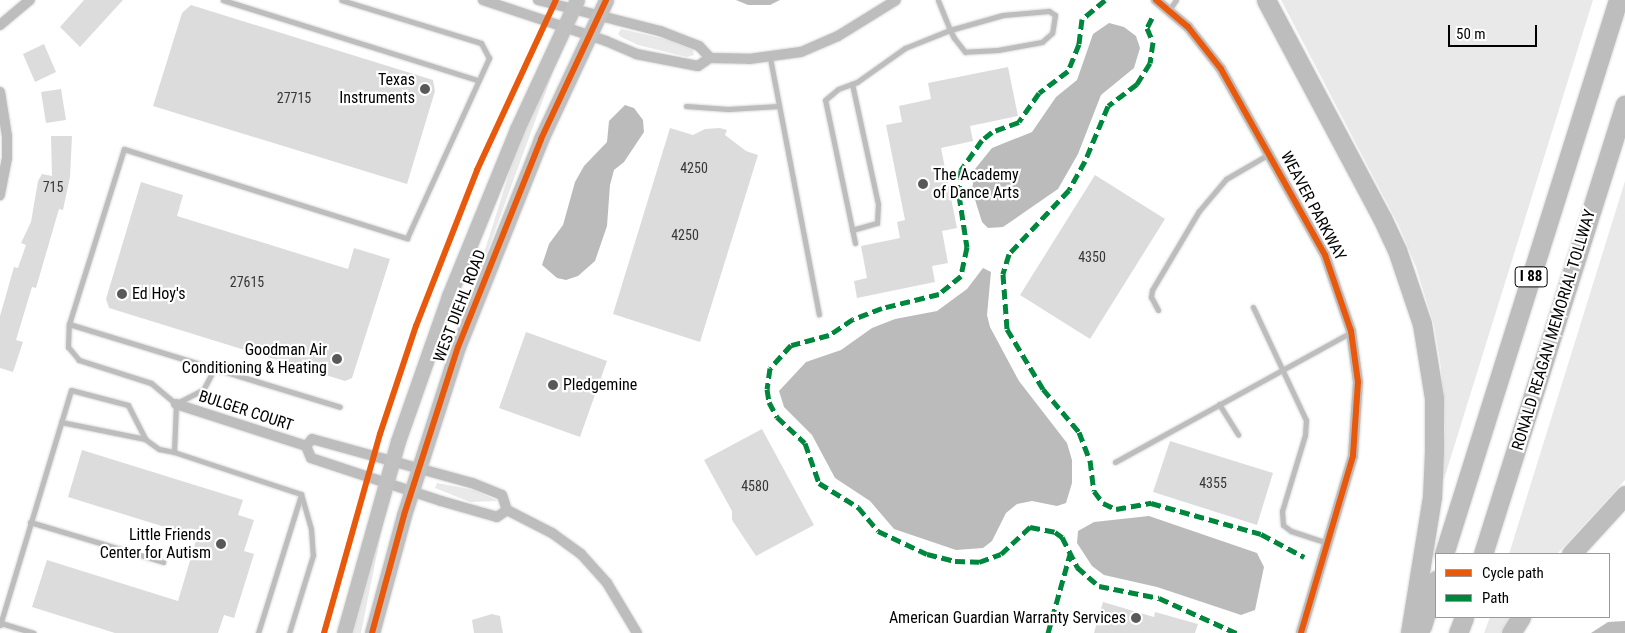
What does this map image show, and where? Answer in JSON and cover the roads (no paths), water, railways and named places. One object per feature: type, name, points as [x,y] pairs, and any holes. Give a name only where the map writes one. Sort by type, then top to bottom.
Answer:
[{"type":"highway","points":[[1266,0],[1386,226],[1422,324],[1434,398],[1434,452],[1432,497],[1410,633]]},
{"type":"highway","name":"I 88","points":[[1444,553],[1618,0]]},
{"type":"highway","name":"RONALD REAGAN MEMORIAL TOLLWAY","points":[[1483,553],[1625,105]]},
{"type":"highway","points":[[1572,553],[1625,496]]},
{"type":"highway","points":[[1420,633],[1435,583]]},
{"type":"highway","points":[[1458,633],[1464,618]]},
{"type":"highway","points":[[1511,633],[1520,618]]},
{"type":"street","points":[[0,25],[30,0]]},
{"type":"street","points":[[483,0],[589,35],[636,54],[680,65],[698,66],[710,58],[770,58],[801,52],[838,36],[896,0]]},
{"type":"street","points":[[538,0],[575,4],[599,15],[684,40],[700,46],[710,58]]},
{"type":"street","name":"WEST DIEHL ROAD","points":[[372,633],[418,469],[482,285],[541,139],[606,0]]},
{"type":"street","name":"WEAVER PARKWAY","points":[[1156,0],[1169,10],[1211,53],[1269,153],[1328,261],[1351,331],[1358,382],[1357,431],[1346,488],[1301,633]]},
{"type":"street","name":"WEST DIEHL ROAD","points":[[344,633],[392,462],[473,232],[575,4]]},
{"type":"street","points":[[0,92],[7,136],[0,195]]},
{"type":"street","name":"BULGER COURT","points":[[176,404],[306,446],[311,458],[412,490]]},
{"type":"street","name":"BULGER COURT","points":[[306,446],[312,439],[418,469]]},
{"type":"street","points":[[418,469],[489,489],[502,495],[507,510],[552,532],[581,554],[607,583],[637,633]]},
{"type":"street","points":[[412,490],[497,516],[507,510]]},
{"type":"lane","points":[[223,0],[478,80]]},
{"type":"lane","points":[[176,404],[151,383],[79,360],[68,347],[69,324],[124,149],[407,238],[489,58],[481,43],[341,0]]},
{"type":"lane","points":[[855,243],[825,100],[838,89],[852,84],[906,48],[950,30],[1003,15],[1049,11],[1055,15],[1052,32],[1042,42],[998,50],[965,52],[950,30],[938,0]]},
{"type":"lane","points":[[1169,10],[1176,0]]},
{"type":"lane","points":[[770,58],[819,314]]},
{"type":"lane","points":[[852,84],[878,204],[877,223],[852,230]]},
{"type":"lane","points":[[686,106],[728,109],[779,106]]},
{"type":"lane","points":[[1158,310],[1151,297],[1152,290],[1199,211],[1226,179],[1269,153]]},
{"type":"lane","points":[[1253,308],[1284,368],[1307,427],[1281,517],[1283,525],[1291,531],[1328,543]]},
{"type":"lane","points":[[69,324],[340,407]]},
{"type":"lane","points":[[1115,462],[1351,331]]},
{"type":"lane","points":[[176,404],[203,390],[214,369]]},
{"type":"lane","points":[[33,633],[0,624],[71,390],[128,405],[145,439],[159,450],[174,452],[301,494]]},
{"type":"lane","points":[[174,452],[176,404]]},
{"type":"lane","points":[[1219,404],[1238,434]]},
{"type":"lane","points":[[61,422],[145,439]]},
{"type":"lane","points":[[258,633],[301,494]]},
{"type":"lane","points":[[289,633],[313,555],[311,529],[301,494]]},
{"type":"lane","points":[[30,522],[163,562]]},
{"type":"place","name":"Texas Instruments","points":[[425,89]]},
{"type":"place","name":"The Academy of Dance Arts","points":[[923,184]]},
{"type":"place","name":"Ed Hoy's","points":[[122,294]]},
{"type":"place","name":"Goodman Air Conditioning & Heating","points":[[337,359]]},
{"type":"place","name":"Pledgemine","points":[[553,385]]},
{"type":"place","name":"Little Friends Center for Autism","points":[[221,544]]},
{"type":"place","name":"American Guardian Warranty Services","points":[[1136,618]]}]
